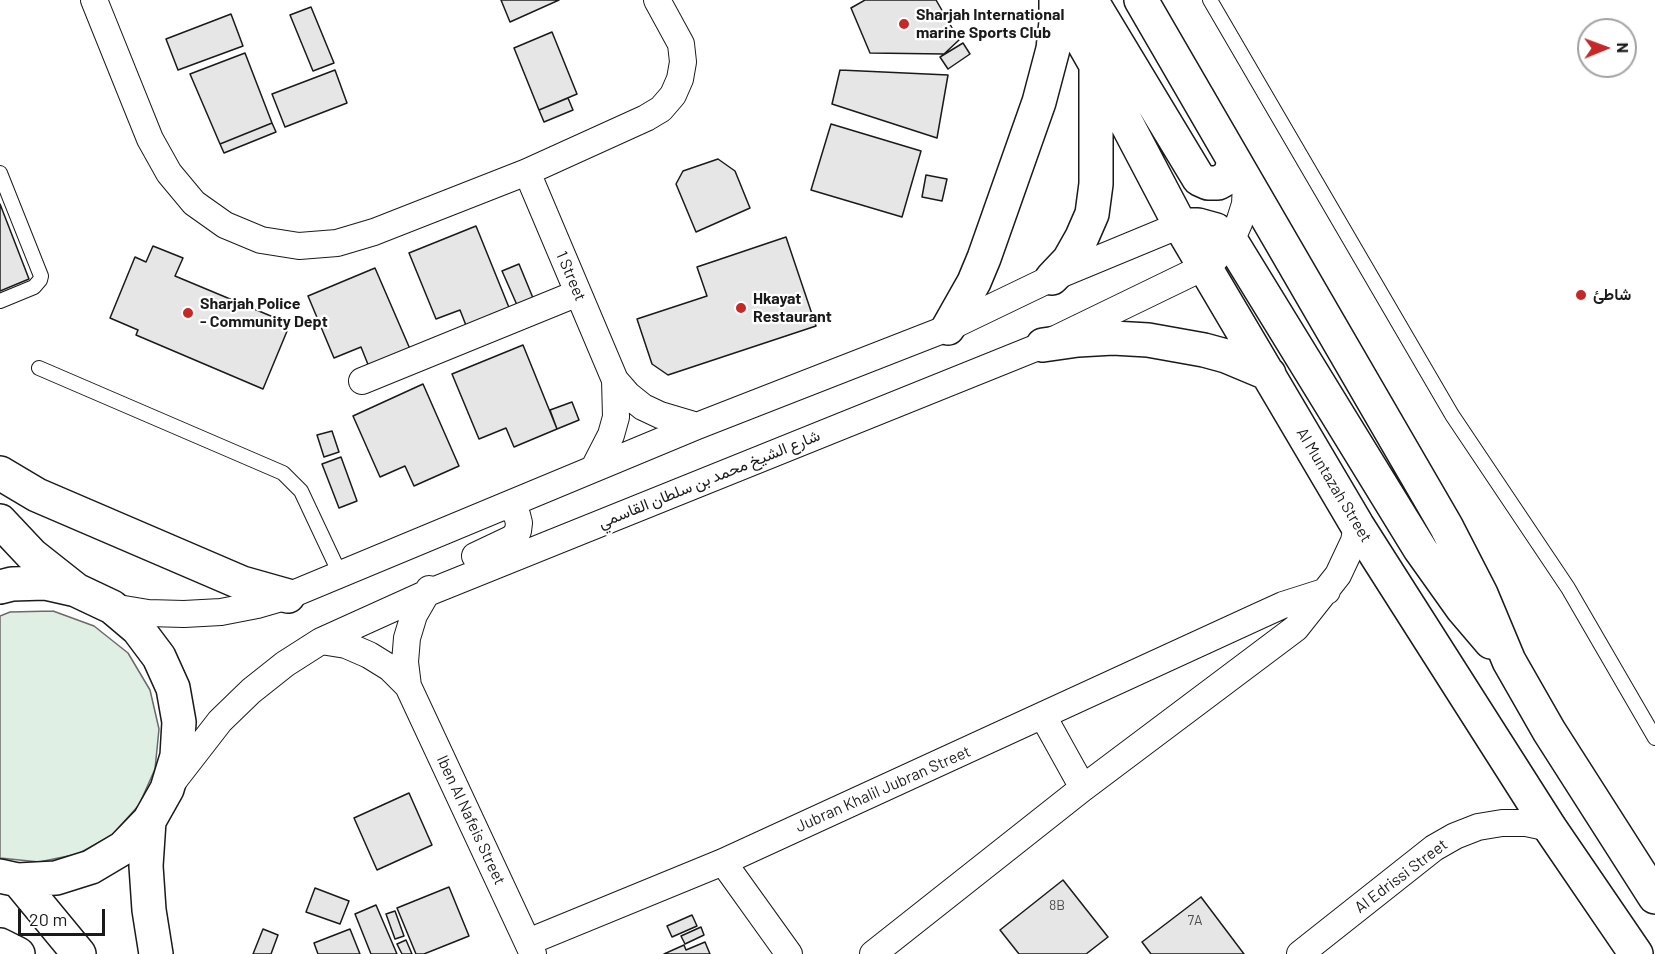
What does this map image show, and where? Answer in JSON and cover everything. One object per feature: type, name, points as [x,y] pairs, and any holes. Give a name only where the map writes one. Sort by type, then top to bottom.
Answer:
[{"type":"main road","name":"Al Muntazah Street","points":[[1057,0],[1096,65],[1180,225],[1357,525],[1550,828],[1636,954]]},
{"type":"main road","points":[[948,328],[970,290],[984,258],[1039,102],[1053,49],[1057,0]]},
{"type":"main road","points":[[1091,0],[1199,179],[1208,183],[1218,183],[1227,178],[1232,170],[1240,172]]},
{"type":"main road","points":[[1141,0],[1446,525],[1495,623],[1509,661],[1561,751],[1655,897]]},
{"type":"main road","points":[[1052,278],[1069,260],[1092,214],[1096,184],[1096,65]]},
{"type":"main road","points":[[1180,225],[1198,225],[1216,230],[1231,241],[1420,549],[1462,608],[1509,661]]},
{"type":"main road","points":[[1043,345],[1113,338],[1148,340],[1204,350],[1269,374]]},
{"type":"main road","points":[[0,473],[37,495],[242,584],[288,596]]},
{"type":"main road","points":[[0,520],[32,555],[76,590]]},
{"type":"main road","points":[[0,587],[12,584],[45,583],[76,590],[112,607],[138,629],[159,657],[173,688],[179,722],[177,756],[167,789],[149,821],[123,848],[91,867],[56,878],[9,878]]},
{"type":"main road","points":[[149,821],[146,866],[148,910],[156,954]]},
{"type":"main road","points":[[9,878],[79,954]]},
{"type":"main road","points":[[0,945],[18,954]]},
{"type":"street","points":[[94,0],[150,139],[169,173],[194,202],[225,225],[261,240],[299,246],[337,243],[374,232],[527,172],[661,109],[673,95],[682,70],[681,44],[657,0]]},
{"type":"street","name":"1 Street","points":[[527,172],[615,380],[643,407],[660,416],[697,426]]},
{"type":"street","name":"شارع الشيخ محمد بن سلطان القاسمي","points":[[167,789],[220,721],[251,691],[285,664],[321,641],[425,594],[1043,345],[1204,267],[1214,260],[1231,241],[1239,223],[1245,204],[1240,172]]},
{"type":"street","points":[[112,607],[148,613],[221,612],[288,596],[697,426],[948,328],[1052,278],[1180,225]]},
{"type":"street","points":[[362,381],[578,293]]},
{"type":"street","name":"1 Street","points":[[594,468],[611,435],[616,417],[615,380]]},
{"type":"street","points":[[425,594],[443,574],[454,566],[513,538],[518,531],[517,515],[511,508],[504,506]]},
{"type":"street","points":[[873,954],[1083,789],[1296,628],[1327,591],[1347,559],[1357,525]]},
{"type":"street","name":"Jubran Khalil Jubran Street","points":[[531,948],[1283,605],[1327,591]]},
{"type":"street","name":"Iben Al Nafeis Street","points":[[425,594],[414,615],[407,638],[405,662],[408,686],[531,948]]},
{"type":"street","name":"Iben Al Nafeis Street","points":[[321,641],[346,645],[369,655],[390,668],[408,686]]},
{"type":"street","points":[[1043,716],[1083,789]]},
{"type":"street","name":"Al Edrissi Street","points":[[1300,954],[1434,848],[1455,836],[1486,826],[1526,823],[1550,828]]},
{"type":"street","points":[[723,862],[789,954]]},
{"type":"lane","points":[[1210,0],[1452,415],[1568,588],[1655,738]]},
{"type":"lane","points":[[0,173],[41,276],[34,286],[0,301]]},
{"type":"lane","points":[[39,368],[283,473],[301,491],[340,574]]},
{"type":"green space","points":[[53,611],[94,626],[128,653],[150,690],[159,729],[155,769],[139,805],[112,835],[78,854],[39,862],[0,858],[0,616],[10,612]]},
{"type":"building","points":[[501,0],[559,0],[510,22]]},
{"type":"building","name":"Sharjah International marine Sports Club","points":[[865,0],[936,0],[959,40],[944,54],[870,53],[851,8]]},
{"type":"building","points":[[311,7],[334,63],[313,71],[290,15]]},
{"type":"building","points":[[231,14],[243,46],[178,70],[166,39]]},
{"type":"building","points":[[552,32],[577,94],[539,110],[514,48]]},
{"type":"building","points":[[963,43],[970,54],[948,69],[940,57]]},
{"type":"building","points":[[245,53],[272,123],[220,144],[190,74]]},
{"type":"building","points":[[335,70],[347,103],[285,127],[272,94]]},
{"type":"building","points":[[840,70],[948,75],[937,138],[832,104]]},
{"type":"building","points":[[568,98],[573,110],[544,122],[539,110]]},
{"type":"building","points":[[272,123],[276,132],[224,153],[220,144]]},
{"type":"building","points":[[831,124],[921,151],[902,217],[811,190]]},
{"type":"building","points":[[718,159],[735,171],[750,208],[696,232],[676,184],[683,171]]},
{"type":"building","points":[[926,175],[947,179],[942,201],[922,197]]},
{"type":"building","points":[[0,204],[29,279],[0,291]]},
{"type":"building","points":[[476,226],[510,310],[467,328],[460,310],[436,319],[409,253]]},
{"type":"building","name":"Hkayat Restaurant","points":[[786,237],[816,326],[668,375],[652,364],[637,319],[707,296],[697,267]]},
{"type":"building","name":"Sharjah Police - Community Dept","points":[[153,246],[183,258],[175,276],[290,324],[263,389],[136,335],[138,330],[110,318],[135,257],[146,262]]},
{"type":"building","points":[[519,264],[533,298],[517,305],[502,271]]},
{"type":"building","points":[[375,268],[410,349],[369,367],[361,347],[334,358],[308,296]]},
{"type":"building","points":[[523,345],[557,429],[514,447],[506,428],[479,439],[452,374]]},
{"type":"building","points":[[423,384],[459,466],[414,486],[405,466],[380,477],[353,416]]},
{"type":"building","points":[[572,402],[579,420],[557,429],[550,410]]},
{"type":"building","points":[[332,431],[339,452],[324,457],[317,435]]},
{"type":"building","points":[[341,457],[357,501],[339,508],[322,464]]},
{"type":"building","points":[[409,793],[432,845],[377,870],[354,818]]},
{"type":"building","points":[[1063,880],[1108,937],[1086,954],[1019,954],[1000,930]]},
{"type":"building","points":[[449,887],[469,936],[424,954],[416,954],[397,908]]},
{"type":"building","points":[[315,888],[349,901],[340,924],[306,912]]},
{"type":"building","points":[[1201,897],[1244,954],[1151,954],[1142,942]]},
{"type":"building","points":[[376,905],[397,954],[371,954],[355,914]]},
{"type":"building","points":[[395,911],[404,936],[395,939],[386,914]]},
{"type":"building","points":[[692,915],[697,926],[672,937],[667,926]]},
{"type":"building","points":[[701,927],[704,935],[685,944],[681,936]]},
{"type":"building","points":[[263,929],[278,935],[271,954],[253,954]]},
{"type":"building","points":[[350,929],[360,954],[318,954],[314,943]]},
{"type":"building","points":[[406,940],[412,954],[402,954],[397,944]]},
{"type":"building","points":[[705,942],[710,954],[664,954],[684,945],[686,950]]},
{"type":"place","name":"Sharjah International marine Sports Club","points":[[904,24]]},
{"type":"place","name":"شاطئ","points":[[1581,295]]},
{"type":"place","name":"Hkayat Restaurant","points":[[741,308]]},
{"type":"place","name":"Sharjah Police - Community Dept","points":[[188,313]]}]
